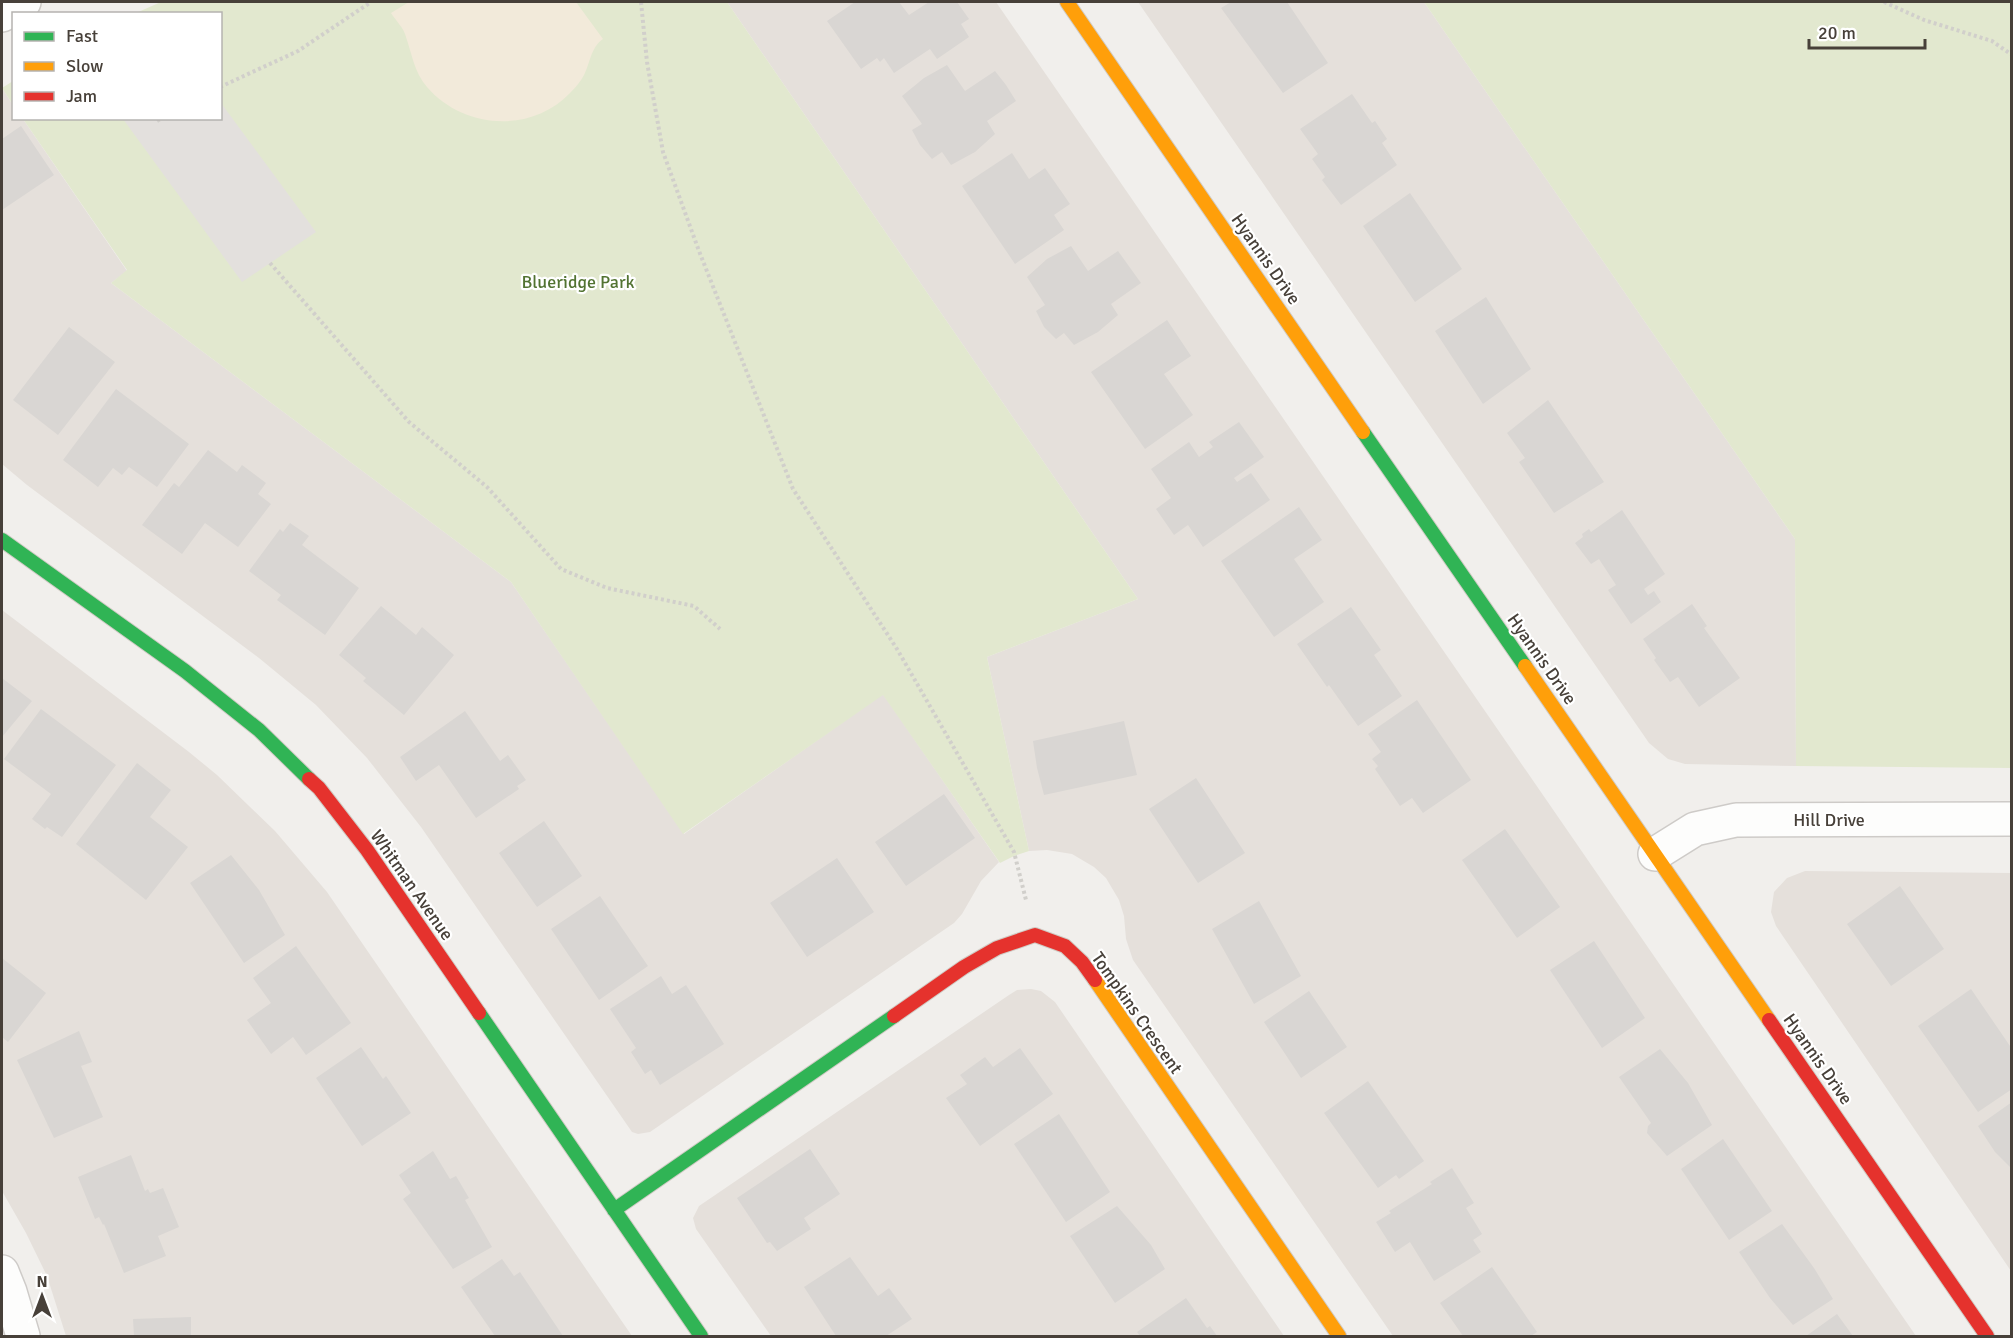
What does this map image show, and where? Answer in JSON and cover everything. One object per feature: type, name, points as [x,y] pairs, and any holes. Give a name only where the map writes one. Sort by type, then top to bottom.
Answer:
[{"type":"street","points":[[2,15],[24,2]]},
{"type":"street","name":"Hyannis Drive","points":[[1067,2],[1987,1336]]},
{"type":"street","name":"Whitman Avenue","points":[[2,540],[185,671],[259,730],[319,788],[367,850],[701,1336]]},
{"type":"street","name":"Hill Drive","points":[[1655,854],[1695,829],[1736,820],[2012,819]]},
{"type":"street","points":[[614,1210],[964,967],[997,948],[1035,936]]},
{"type":"street","name":"Tompkins Crescent","points":[[1035,936],[1065,946],[1082,962],[1339,1336]]},
{"type":"street","points":[[2,1272],[23,1336]]},
{"type":"path","points":[[222,86],[298,51],[371,2]]},
{"type":"path","points":[[641,2],[647,62],[663,152],[699,251],[793,489],[897,649],[1014,852],[1035,936]]},
{"type":"path","points":[[1884,2],[1924,20],[1992,41],[2012,56]]},
{"type":"path","points":[[270,263],[409,422],[488,487],[561,569],[607,588],[694,606],[720,629]]},
{"type":"shaded area","points":[[727,2],[996,2],[1916,1336],[1393,1336],[1133,960],[1126,939],[1124,916],[1119,900],[1106,878],[1094,867],[1072,854],[1047,850],[1029,851],[987,657],[1138,599]]},
{"type":"shaded area","points":[[1138,2],[1424,2],[1795,539],[1796,766],[1685,764],[1668,759],[1649,743]]},
{"type":"shaded area","points":[[2,88],[12,103],[12,120],[24,120],[127,271],[111,283],[511,582],[684,834],[883,694],[999,862],[981,881],[962,914],[954,923],[650,1132],[638,1134],[632,1132],[421,827],[367,758],[316,705],[259,658],[2,464]]},
{"type":"shaded area","points":[[222,104],[316,232],[242,282],[124,120],[222,120]]},
{"type":"shaded area","points":[[2,610],[189,752],[217,775],[275,831],[327,892],[632,1336],[66,1336],[47,1276],[2,1191]]},
{"type":"shaded area","points":[[1805,871],[2011,873],[2011,1271],[1776,926],[1771,912],[1774,892],[1787,878]]},
{"type":"shaded area","points":[[1017,990],[1041,991],[1055,1002],[1284,1336],[771,1336],[696,1229],[693,1218],[699,1206],[1009,995]]},
{"type":"green space","name":"Blueridge Park","points":[[161,2],[727,2],[1138,599],[987,657],[1029,851],[1000,863],[883,695],[683,834],[511,582],[111,283],[127,270],[24,120],[222,120],[222,12],[138,12]]},
{"type":"green space","points":[[1424,2],[2011,2],[2011,768],[1796,766],[1795,539]]},
{"type":"green space","points":[[12,82],[12,103],[2,88]]},
{"type":"sand","points":[[409,2],[576,2],[603,39],[593,51],[580,82],[554,106],[536,115],[517,120],[497,121],[478,118],[442,101],[427,87],[419,75],[405,34],[391,13]]},
{"type":"building","points":[[855,2],[899,2],[909,15],[929,2],[957,2],[969,19],[961,24],[969,37],[937,59],[930,49],[894,73],[884,58],[880,62],[877,58],[861,69],[827,21]]},
{"type":"building","points":[[1231,2],[1287,2],[1328,63],[1283,93],[1221,8]]},
{"type":"building","points":[[947,65],[965,91],[995,71],[1016,101],[987,121],[995,134],[975,152],[951,165],[942,152],[932,159],[920,145],[912,130],[922,124],[902,96],[924,78]]},
{"type":"building","points":[[1352,94],[1372,123],[1375,121],[1387,139],[1382,143],[1397,165],[1341,205],[1322,180],[1325,177],[1312,159],[1318,154],[1300,129]]},
{"type":"building","points":[[21,126],[54,175],[2,210],[2,139]]},
{"type":"building","points":[[1012,153],[1029,179],[1045,168],[1070,204],[1054,215],[1064,230],[1015,264],[962,186]]},
{"type":"building","points":[[1410,193],[1462,269],[1415,302],[1363,226]]},
{"type":"building","points":[[1071,246],[1088,271],[1118,251],[1141,283],[1111,304],[1118,315],[1098,332],[1074,345],[1064,333],[1056,339],[1044,327],[1036,311],[1045,305],[1027,277],[1047,259]]},
{"type":"building","points":[[1486,297],[1531,369],[1483,404],[1435,331]]},
{"type":"building","points":[[1167,320],[1191,356],[1164,374],[1193,415],[1145,449],[1091,372]]},
{"type":"building","points":[[69,327],[115,362],[58,435],[13,400]]},
{"type":"building","points":[[116,389],[189,444],[157,487],[129,467],[122,475],[113,468],[98,487],[63,460]]},
{"type":"building","points":[[1548,400],[1604,482],[1554,513],[1519,462],[1525,458],[1507,433]]},
{"type":"building","points":[[1239,422],[1264,457],[1234,478],[1237,482],[1251,473],[1270,500],[1203,547],[1188,525],[1174,535],[1156,509],[1171,498],[1151,469],[1189,442],[1199,457],[1213,447],[1209,442]]},
{"type":"building","points":[[208,450],[237,472],[242,465],[266,483],[258,494],[271,504],[238,547],[205,523],[182,554],[142,525],[174,483],[179,487]]},
{"type":"building","points":[[1299,507],[1322,540],[1294,559],[1324,602],[1274,637],[1221,561]]},
{"type":"building","points":[[1622,510],[1665,574],[1644,589],[1648,595],[1654,591],[1661,602],[1631,624],[1608,590],[1616,585],[1599,559],[1591,564],[1575,543],[1589,529],[1591,532]]},
{"type":"building","points":[[290,523],[309,536],[302,545],[359,588],[325,635],[277,600],[281,595],[249,571],[280,529],[283,532]]},
{"type":"building","points":[[1692,604],[1707,626],[1704,628],[1740,678],[1699,707],[1678,677],[1670,682],[1654,660],[1656,658],[1643,639]]},
{"type":"building","points":[[381,606],[416,635],[422,627],[454,655],[404,715],[363,681],[366,678],[339,655]]},
{"type":"building","points":[[1351,607],[1381,650],[1374,655],[1402,696],[1358,726],[1297,644]]},
{"type":"building","points":[[2,678],[32,701],[2,737]]},
{"type":"building","points":[[1417,700],[1471,780],[1423,813],[1412,798],[1400,806],[1375,769],[1378,766],[1372,759],[1381,752],[1368,734]]},
{"type":"building","points":[[41,709],[116,765],[62,837],[47,827],[45,829],[32,819],[51,794],[4,759]]},
{"type":"building","points":[[465,711],[500,761],[508,755],[526,780],[517,786],[519,789],[476,818],[439,765],[416,781],[400,757]]},
{"type":"building","points":[[1124,721],[1137,775],[1044,795],[1033,741]]},
{"type":"building","points":[[137,763],[171,790],[150,817],[188,847],[146,900],[76,844]]},
{"type":"building","points":[[1196,778],[1245,853],[1198,883],[1149,809]]},
{"type":"building","points":[[944,794],[975,838],[906,886],[875,842]]},
{"type":"building","points":[[544,821],[582,876],[537,907],[499,853]]},
{"type":"building","points":[[1505,829],[1560,907],[1517,938],[1462,860]]},
{"type":"building","points":[[231,855],[259,890],[285,935],[244,963],[190,883]]},
{"type":"building","points":[[837,858],[874,912],[807,957],[770,903]]},
{"type":"building","points":[[1900,886],[1944,949],[1891,986],[1847,924]]},
{"type":"building","points":[[600,896],[648,966],[599,1000],[551,929]]},
{"type":"building","points":[[1259,901],[1301,976],[1254,1004],[1212,929]]},
{"type":"building","points":[[1594,941],[1645,1018],[1602,1048],[1550,970]]},
{"type":"building","points":[[296,946],[351,1023],[306,1055],[293,1037],[271,1054],[247,1020],[271,1003],[253,978]]},
{"type":"building","points":[[2,958],[46,993],[8,1042],[2,1037]]},
{"type":"building","points":[[661,976],[672,994],[686,985],[724,1044],[660,1085],[651,1070],[645,1074],[631,1052],[636,1048],[610,1009]]},
{"type":"building","points":[[1971,989],[2010,1046],[2012,1045],[2012,1089],[1978,1112],[1918,1026]]},
{"type":"building","points":[[1309,991],[1347,1047],[1301,1078],[1264,1022]]},
{"type":"building","points":[[79,1031],[92,1062],[81,1066],[103,1117],[54,1138],[17,1060]]},
{"type":"building","points":[[361,1047],[383,1079],[386,1076],[411,1113],[362,1146],[316,1078]]},
{"type":"building","points":[[1020,1048],[1053,1094],[980,1146],[946,1098],[967,1084],[960,1075],[985,1057],[993,1067]]},
{"type":"building","points":[[1660,1049],[1688,1083],[1712,1125],[1667,1156],[1647,1133],[1651,1123],[1619,1077]]},
{"type":"building","points":[[1368,1081],[1424,1161],[1399,1179],[1396,1175],[1378,1188],[1324,1113]]},
{"type":"building","points":[[2012,1102],[2012,1169],[1995,1152],[1978,1126]]},
{"type":"building","points":[[1059,1114],[1110,1192],[1066,1222],[1014,1144]]},
{"type":"building","points":[[1723,1139],[1772,1211],[1729,1240],[1681,1169]]},
{"type":"building","points":[[810,1149],[840,1194],[804,1218],[811,1229],[777,1251],[770,1242],[767,1243],[737,1198]]},
{"type":"building","points":[[433,1151],[450,1179],[456,1176],[469,1198],[465,1200],[492,1247],[453,1269],[403,1199],[411,1193],[399,1175]]},
{"type":"building","points":[[131,1155],[145,1191],[148,1189],[150,1193],[163,1188],[179,1227],[158,1236],[166,1256],[124,1273],[104,1224],[99,1217],[95,1219],[78,1177]]},
{"type":"building","points":[[1452,1168],[1474,1203],[1466,1208],[1482,1234],[1473,1240],[1481,1252],[1434,1281],[1410,1242],[1395,1252],[1376,1222]]},
{"type":"building","points":[[1117,1206],[1151,1245],[1165,1269],[1115,1303],[1070,1236]]},
{"type":"building","points":[[1782,1224],[1833,1299],[1793,1325],[1770,1298],[1739,1252]]},
{"type":"building","points":[[850,1257],[878,1296],[889,1288],[912,1319],[886,1336],[836,1336],[804,1287]]},
{"type":"building","points":[[502,1259],[514,1276],[520,1272],[563,1336],[495,1336],[461,1287]]},
{"type":"building","points":[[1492,1267],[1537,1332],[1531,1336],[1463,1336],[1440,1303]]},
{"type":"building","points":[[1186,1298],[1207,1328],[1210,1326],[1217,1336],[1140,1336],[1137,1332]]},
{"type":"building","points":[[1837,1314],[1853,1336],[1806,1336]]},
{"type":"building","points":[[191,1317],[191,1336],[134,1336],[133,1319]]},
{"type":"traffic: fast","points":[[1363,432],[1525,666]]},
{"type":"traffic: fast","points":[[2,540],[185,671],[259,730],[309,779]]},
{"type":"traffic: fast","points":[[479,1013],[701,1336]]},
{"type":"traffic: fast","points":[[614,1210],[894,1016]]},
{"type":"traffic: slow","points":[[1067,2],[1363,432]]},
{"type":"traffic: slow","points":[[1525,666],[1769,1020]]},
{"type":"traffic: slow","points":[[1095,980],[1339,1336]]},
{"type":"traffic: jam","points":[[309,779],[319,788],[367,850],[479,1013]]},
{"type":"traffic: jam","points":[[894,1016],[964,967],[997,948],[1035,935],[1065,946],[1082,962],[1095,980]]},
{"type":"traffic: jam","points":[[1769,1020],[1987,1336]]}]
